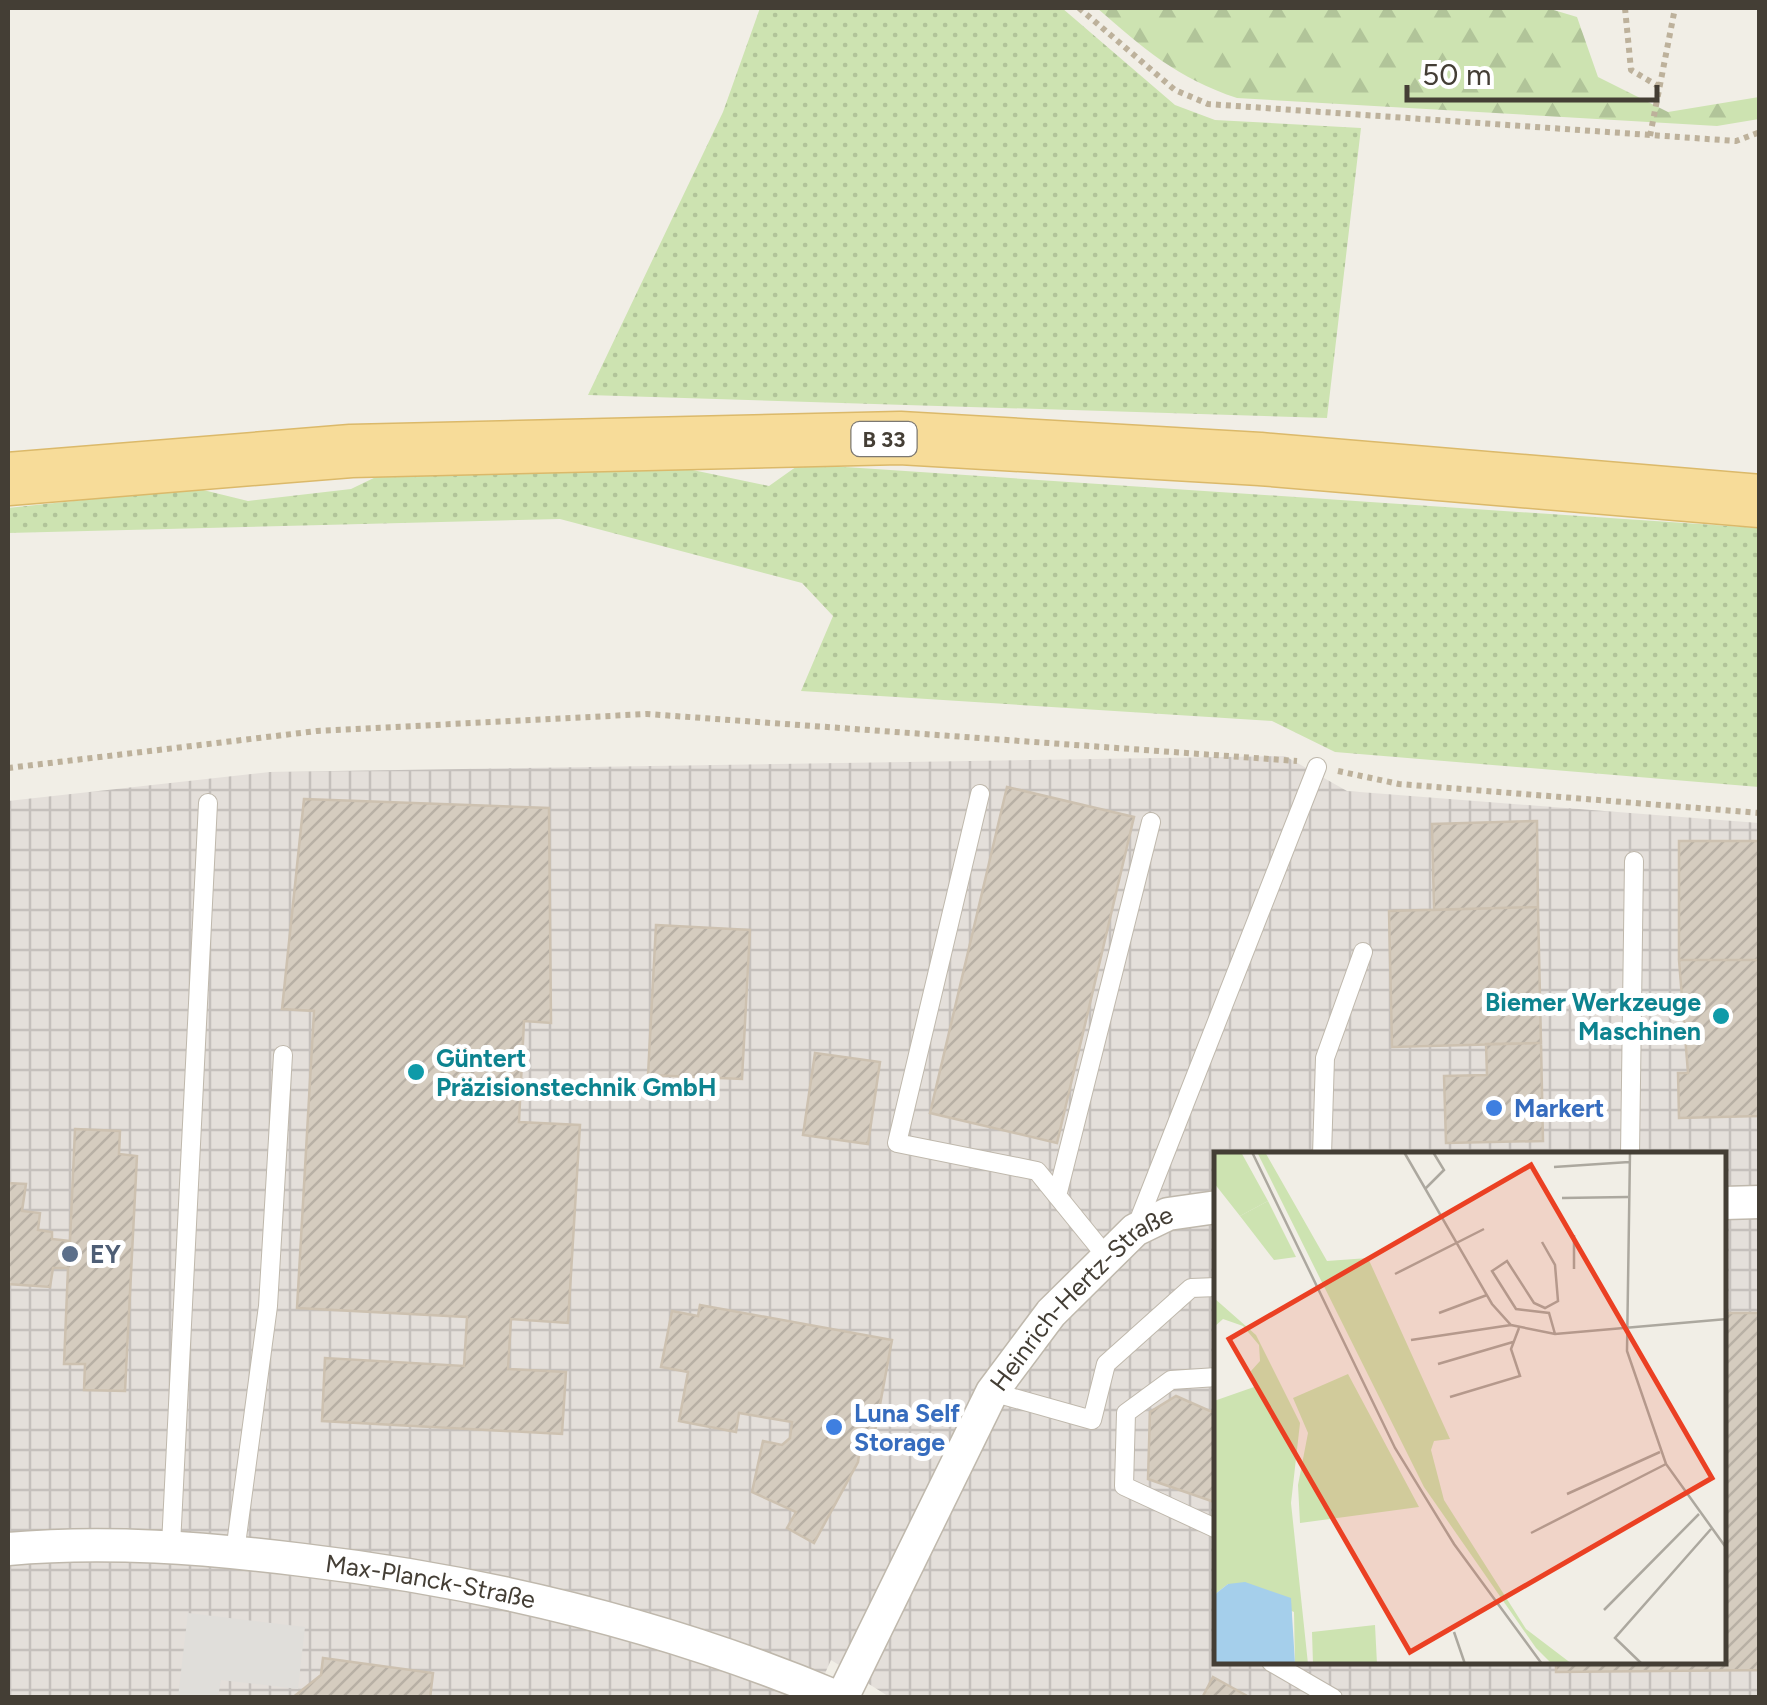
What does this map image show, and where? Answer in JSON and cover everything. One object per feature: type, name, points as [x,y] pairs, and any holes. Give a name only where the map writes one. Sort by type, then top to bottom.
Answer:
[{"type":"main road","name":"B 33","points":[[8,479],[351,451],[900,438],[1260,459],[1760,501]]},
{"type":"street","points":[[1727,1203],[1760,1202]]},
{"type":"street","name":"Heinrich-Hertz-Straße","points":[[840,1698],[992,1392],[1051,1313],[1135,1230],[1168,1214],[1214,1207]]},
{"type":"street","name":"Max-Planck-Straße","points":[[8,1549],[172,1546],[410,1573],[567,1606],[741,1656],[840,1698]]},
{"type":"lane","points":[[1135,1230],[1317,766]]},
{"type":"lane","points":[[980,794],[898,1143],[1037,1171],[1106,1256]]},
{"type":"lane","points":[[172,1546],[208,803]]},
{"type":"lane","points":[[1057,1196],[1151,822]]},
{"type":"lane","points":[[1630,1152],[1634,861]]},
{"type":"lane","points":[[1322,1152],[1325,1058],[1363,952]]},
{"type":"lane","points":[[236,1552],[268,1306],[283,1054]]},
{"type":"lane","points":[[1092,1420],[1106,1364],[1191,1288],[1214,1287]]},
{"type":"lane","points":[[1214,1378],[1171,1380],[1126,1413],[1124,1486],[1214,1528]]},
{"type":"lane","points":[[992,1392],[1125,1431]]},
{"type":"lane","points":[[1275,1665],[1333,1698]]},
{"type":"path","points":[[1079,8],[1174,90],[1208,104],[1736,141],[1760,132]]},
{"type":"path","points":[[1625,8],[1631,70],[1658,86]]},
{"type":"path","points":[[1650,136],[1675,8]]},
{"type":"path","points":[[8,768],[317,730],[647,714],[1282,758],[1399,784],[1760,813]]},
{"type":"shaded area","points":[[1285,756],[1347,791],[1759,823],[1759,1697],[891,1698],[831,1660],[814,1698],[8,1697],[8,801],[270,772]]},
{"type":"shaded area","points":[[188,1613],[305,1627],[298,1689],[221,1680],[218,1697],[178,1697]]},
{"type":"green space","points":[[760,8],[1062,8],[1175,105],[1215,120],[1361,128],[1327,418],[588,395],[723,112]]},
{"type":"green space","points":[[1097,8],[1547,8],[1577,17],[1598,77],[1668,112],[1759,97],[1759,119],[1717,126],[1237,98],[1162,61]]},
{"type":"green space","points":[[664,464],[769,486],[800,464],[1759,528],[1759,787],[1335,752],[1272,721],[801,691],[833,616],[802,583],[560,519],[8,533],[8,508],[195,488],[248,501],[351,489],[380,475]]},
{"type":"building","points":[[1007,787],[1134,817],[1057,1143],[930,1113]]},
{"type":"building","name":"Güntert Präzisionstechnik GmbH","points":[[304,799],[549,808],[551,1023],[524,1021],[519,1122],[580,1125],[568,1323],[511,1319],[508,1369],[566,1372],[562,1434],[322,1421],[325,1358],[464,1366],[467,1317],[297,1308],[314,1011],[282,1009]]},
{"type":"building","points":[[1537,821],[1538,907],[1434,910],[1432,824]]},
{"type":"building","points":[[1679,841],[1760,841],[1760,960],[1679,960]]},
{"type":"building","points":[[1538,907],[1541,1043],[1392,1047],[1389,911]]},
{"type":"building","points":[[656,925],[750,930],[742,1079],[648,1075]]},
{"type":"building","name":"Biemer Werkzeuge Maschinen","points":[[1679,960],[1760,960],[1760,1116],[1679,1118],[1678,1073],[1688,1073]]},
{"type":"building","name":"Markert","points":[[1541,1043],[1543,1141],[1446,1143],[1444,1076],[1487,1075],[1486,1044]]},
{"type":"building","points":[[815,1053],[880,1062],[868,1144],[803,1135]]},
{"type":"building","name":"EY","points":[[75,1129],[120,1131],[119,1154],[137,1156],[125,1391],[84,1390],[85,1364],[64,1364],[68,1268],[53,1268],[50,1287],[8,1284],[8,1183],[26,1184],[22,1211],[40,1213],[38,1230],[52,1232],[52,1239],[70,1241]]},
{"type":"building","name":"Luna Self Storage","points":[[700,1305],[892,1340],[874,1437],[862,1435],[858,1462],[814,1543],[787,1528],[796,1512],[752,1492],[763,1441],[782,1445],[790,1438],[792,1422],[739,1413],[736,1432],[679,1421],[688,1372],[661,1367],[672,1311],[698,1316]]},
{"type":"building","points":[[1727,1313],[1760,1313],[1760,1670],[1556,1672],[1556,1665],[1727,1665]]},
{"type":"building","points":[[1176,1396],[1214,1413],[1214,1502],[1148,1479],[1150,1412]]},
{"type":"building","points":[[323,1658],[433,1673],[430,1698],[292,1698],[321,1675]]},
{"type":"building","points":[[1213,1677],[1251,1698],[1202,1698]]},
{"type":"place","name":"Biemer Werkzeuge Maschinen","points":[[1721,1016]]},
{"type":"place","name":"Güntert Präzisionstechnik GmbH","points":[[416,1072]]},
{"type":"place","name":"Markert","points":[[1494,1108]]},
{"type":"place","name":"EY","points":[[70,1254]]},
{"type":"place","name":"Luna Self Storage","points":[[834,1427]]}]
